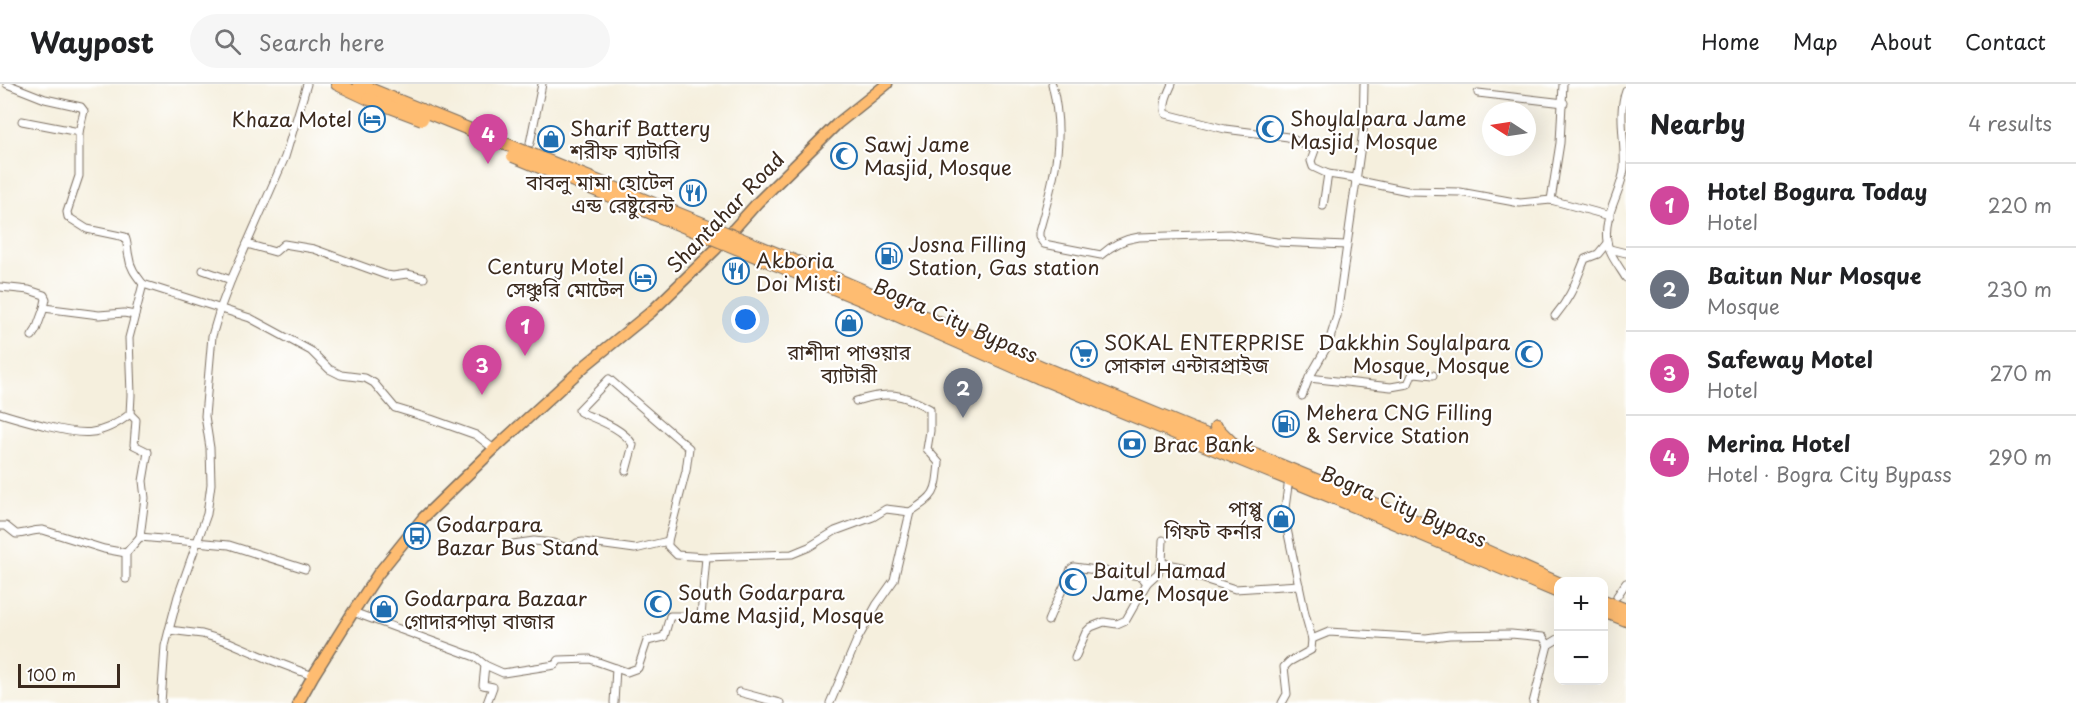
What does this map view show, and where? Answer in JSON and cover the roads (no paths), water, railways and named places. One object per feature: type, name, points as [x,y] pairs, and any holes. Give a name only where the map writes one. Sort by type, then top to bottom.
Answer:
[{"type":"highway","name":"Bogra City Bypass","points":[[337,84],[371,95],[474,140],[1042,373],[1554,590]]},
{"type":"highway","name":"Bogra City Bypass","points":[[359,84],[371,95]]},
{"type":"highway","name":"Bogra City Bypass","points":[[1042,373],[1237,448],[1457,538],[1554,581]]},
{"type":"highway","points":[[1216,427],[1237,448]]},
{"type":"highway","points":[[1608,603],[1626,610]]},
{"type":"highway","points":[[1608,613],[1626,620]]},
{"type":"main road","name":"Shantahar Road","points":[[298,703],[378,574],[423,518],[494,449],[588,364],[651,312],[837,124],[887,84]]},
{"type":"street","points":[[7,84],[45,99],[81,107],[85,114],[79,132],[79,176],[67,212],[68,217],[87,229],[125,237],[129,260],[135,275],[143,284],[250,318],[311,351],[329,369],[341,375],[365,378],[374,383],[395,408],[476,435],[494,449]]},
{"type":"street","points":[[161,703],[165,646],[178,596],[207,514],[211,484],[210,448],[205,416],[212,336],[231,280],[285,157],[307,84]]},
{"type":"street","points":[[530,143],[542,84]]},
{"type":"street","points":[[1052,84],[1058,114],[1057,167],[1039,232],[1039,237],[1044,244],[1101,255],[1127,238],[1139,237],[1229,234],[1276,242],[1346,245]]},
{"type":"street","points":[[1172,84],[1166,97],[1164,111],[1166,114],[1225,129],[1288,137],[1315,150],[1311,161],[1313,167],[1328,174],[1408,191],[1460,192],[1520,203],[1551,201],[1610,216]]},
{"type":"street","points":[[1302,396],[1309,378],[1328,345],[1337,316],[1363,131],[1364,84]]},
{"type":"street","points":[[1551,201],[1560,143],[1564,103],[1563,84]]},
{"type":"street","points":[[1626,90],[1622,103],[1625,141],[1624,170],[1610,216],[1608,246],[1626,278]]},
{"type":"street","points":[[1478,93],[1564,103]]},
{"type":"street","points":[[22,121],[79,132]]},
{"type":"street","points":[[1323,206],[1328,174]]},
{"type":"street","points":[[247,244],[272,252],[284,244],[314,249],[386,275],[407,274],[424,278]]},
{"type":"street","points":[[1608,246],[1626,254]]},
{"type":"street","points":[[1555,316],[1570,297],[1572,287],[1577,283],[1585,259],[1598,254],[1608,246]]},
{"type":"street","points":[[203,270],[231,280]]},
{"type":"street","points":[[126,579],[126,553],[140,537],[145,498],[143,481],[148,452],[134,445],[136,420],[130,414],[129,338],[143,284]]},
{"type":"street","points":[[0,287],[29,290],[44,295],[46,299],[44,308],[32,336]]},
{"type":"street","points":[[44,308],[99,315],[124,313],[135,315]]},
{"type":"street","points":[[1309,378],[1391,387],[1408,384],[1415,373],[1433,375]]},
{"type":"street","points":[[626,471],[633,445],[630,439],[618,430],[579,410],[609,379],[689,448],[686,471],[668,541],[668,546],[677,555],[706,557],[792,554],[809,547],[835,531],[873,517],[886,509],[910,512],[931,499],[937,483],[939,463],[927,449],[930,409],[910,398],[894,395],[875,395],[856,401]]},
{"type":"street","points":[[0,414],[79,434],[101,431],[116,425],[130,414]]},
{"type":"street","points":[[1282,703],[1287,694],[1284,667],[1288,662],[1311,650],[1312,639],[1287,529],[1285,508],[1288,486]]},
{"type":"street","points":[[839,703],[830,701],[857,640],[877,604],[894,580],[910,512]]},
{"type":"street","points":[[0,526],[6,526],[16,534],[27,533],[35,529],[44,530],[104,549],[126,553]]},
{"type":"street","points":[[140,537],[229,545],[306,569]]},
{"type":"street","points":[[1075,658],[1086,632],[1091,627],[1104,622],[1117,624],[1126,620],[1148,582],[1158,573],[1162,563],[1163,540]]},
{"type":"street","points":[[513,544],[553,543],[570,549],[577,543],[584,542],[635,549],[668,541]]},
{"type":"street","points":[[353,612],[475,657],[485,665],[503,673],[555,665],[559,660],[584,658],[627,672],[638,668],[646,641],[664,637],[670,615],[701,616],[706,557]]},
{"type":"street","points":[[1162,563],[1184,567],[1188,574],[1235,589],[1299,585]]},
{"type":"street","points":[[1048,621],[1056,599],[1074,567],[1142,576],[1148,582]]},
{"type":"street","points":[[1617,596],[1626,583]]},
{"type":"street","points":[[169,630],[202,634],[229,642],[313,676]]},
{"type":"street","points":[[1312,639],[1329,632],[1426,638],[1449,635],[1511,634],[1543,637],[1548,645]]},
{"type":"street","points":[[1533,703],[1548,645],[1554,641]]},
{"type":"street","points":[[485,665],[483,685],[493,687],[487,703]]},
{"type":"street","points":[[614,703],[616,668]]},
{"type":"street","points":[[739,692],[780,703]]},
{"type":"place","name":"Khaza Motel","points":[[372,119]]},
{"type":"place","name":"Shoylalpara Jame Masjid, Mosque","points":[[1270,129]]},
{"type":"place","name":"Sharif Battery শরীফ ব্যাটারি","points":[[551,139]]},
{"type":"place","name":"Sawj Jame Masjid, Mosque","points":[[844,156]]},
{"type":"place","name":"Merina Hotel","points":[[488,164]]},
{"type":"place","name":"বাবলু মামা হোটেল এন্ড রেষ্টুরেন্ট","points":[[693,193]]},
{"type":"place","name":"Josna Filling Station, Gas station","points":[[889,256]]},
{"type":"place","name":"Akboria Doi Misti","points":[[736,271]]},
{"type":"place","name":"Century Motel সেঞ্চুরি মোটেল","points":[[643,278]]},
{"type":"place","name":"রাশীদা পাওয়ার ব্যাটারী","points":[[849,323]]},
{"type":"place","name":"SOKAL ENTERPRISE সোকাল এন্টারপ্রাইজ","points":[[1084,354]]},
{"type":"place","name":"Dakkhin Soylalpara Mosque, Mosque","points":[[1529,354]]},
{"type":"place","name":"Hotel Bogura Today","points":[[525,356]]},
{"type":"place","name":"Safeway Motel","points":[[482,395]]},
{"type":"place","name":"Baitun Nur Mosque","points":[[963,418]]},
{"type":"place","name":"Mehera CNG Filling & Service Station","points":[[1286,424]]},
{"type":"place","name":"Brac Bank","points":[[1132,444]]},
{"type":"place","name":"পাপ্পু গিফট কর্নার","points":[[1281,519]]},
{"type":"place","name":"Godarpara Bazar Bus Stand","points":[[417,536]]},
{"type":"place","name":"Baitul Hamad Jame, Mosque","points":[[1073,582]]},
{"type":"place","name":"South Godarpara Jame Masjid, Mosque","points":[[658,604]]},
{"type":"place","name":"Godarpara Bazaar গোদারপাড়া বাজার","points":[[384,609]]}]
